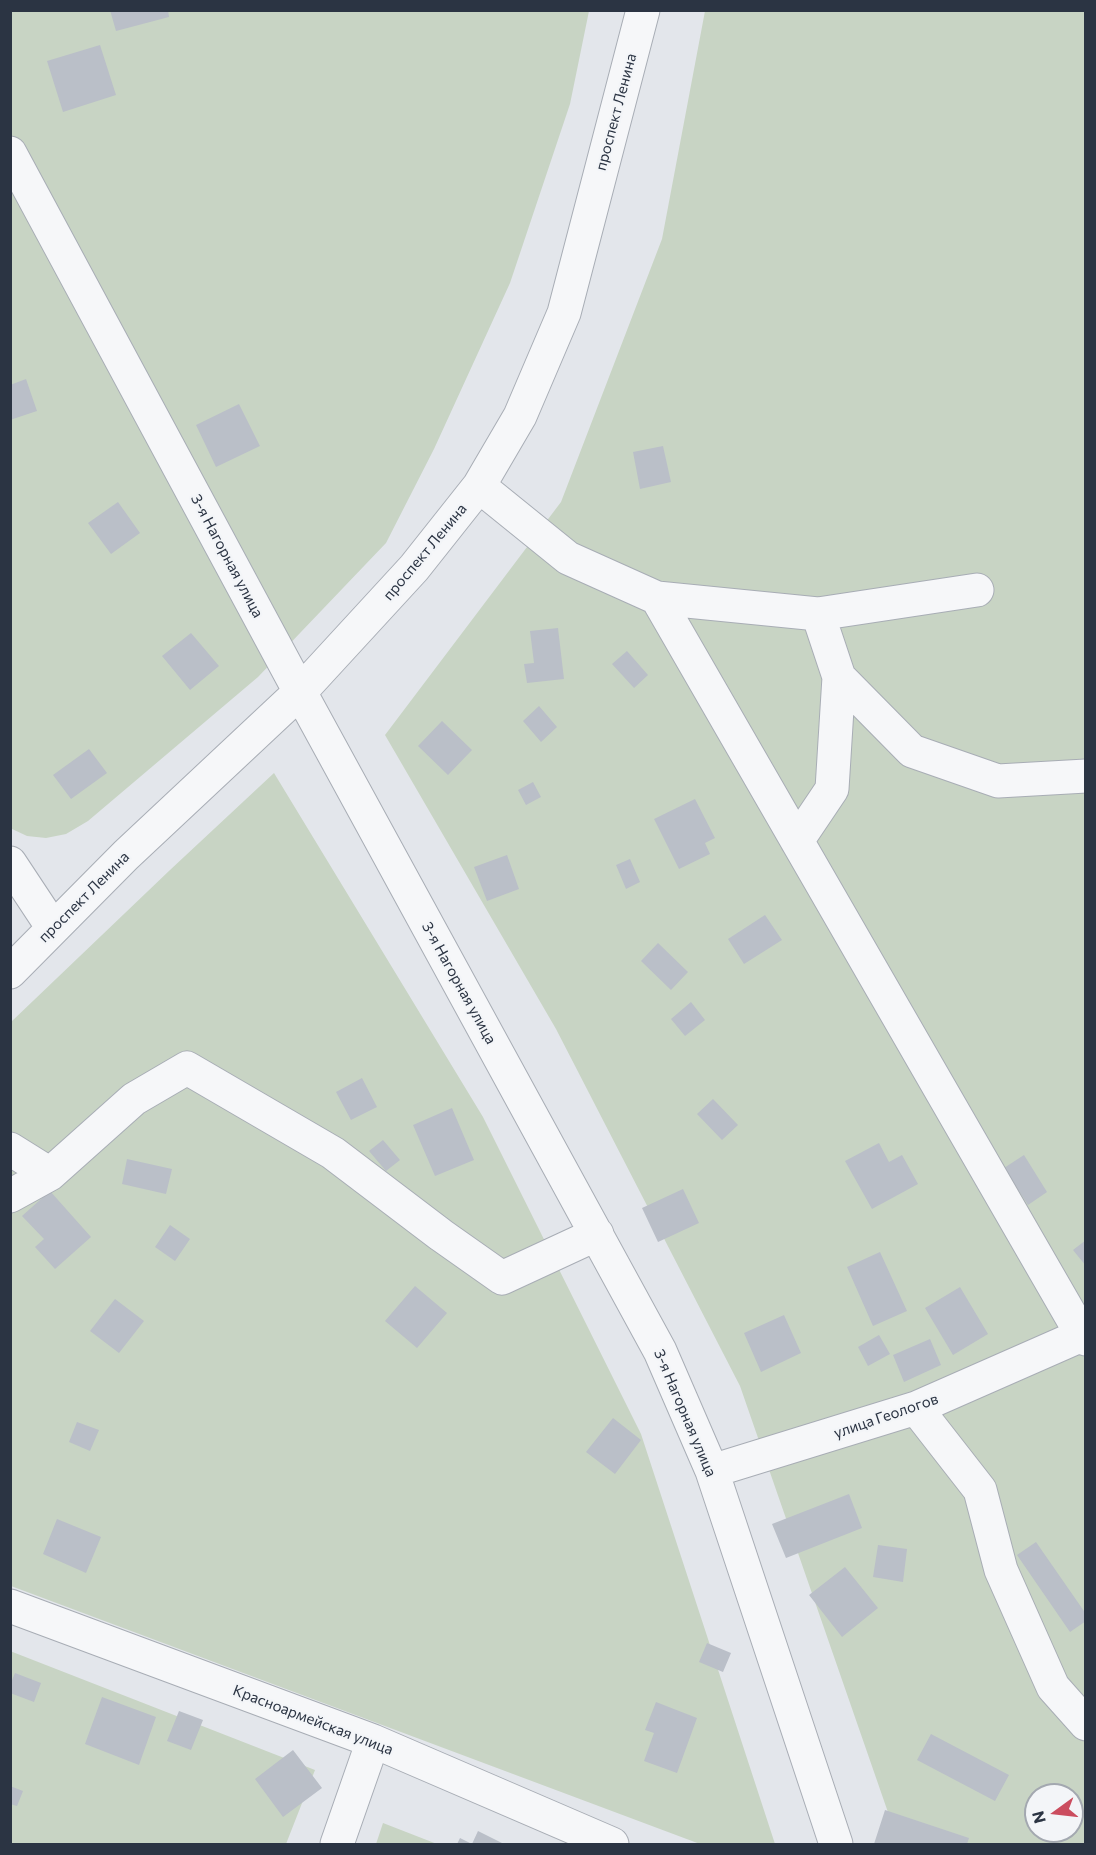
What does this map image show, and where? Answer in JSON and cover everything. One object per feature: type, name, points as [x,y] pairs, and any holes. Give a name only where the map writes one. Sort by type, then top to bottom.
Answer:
[{"type":"street","name":"проспект Ленина","points":[[10,972],[126,855],[300,692],[414,568],[479,486],[520,417],[564,313],[642,10]]},
{"type":"street","name":"3-я Нагорная улица","points":[[10,153],[300,692],[660,1351],[712,1471],[836,1845]]},
{"type":"street","points":[[479,486],[568,558],[657,597],[818,614],[977,590]]},
{"type":"street","points":[[657,597],[1084,1337]]},
{"type":"street","points":[[798,841],[832,789],[839,677],[818,614]]},
{"type":"street","points":[[839,677],[912,751],[998,781],[1086,776]]},
{"type":"street","points":[[10,863],[52,928]]},
{"type":"street","points":[[10,1196],[50,1174],[134,1099],[187,1068],[333,1153],[502,1278],[597,1234]]},
{"type":"street","points":[[10,1149],[50,1174]]},
{"type":"street","name":"улица Геологов","points":[[712,1471],[916,1408],[1084,1337]]},
{"type":"street","points":[[916,1408],[980,1490],[1001,1570],[1024,1623],[1053,1687],[1086,1724]]},
{"type":"street","name":"Красноармейская улица","points":[[10,1606],[373,1741],[612,1845]]},
{"type":"street","points":[[337,1845],[373,1741]]},
{"type":"green space","points":[[10,11],[589,11],[570,104],[510,283],[434,449],[386,543],[258,677],[88,821],[66,834],[46,838],[27,836],[10,828]]},
{"type":"green space","points":[[705,11],[1085,11],[1085,1844],[899,1844],[740,1386],[556,1029],[385,735],[561,502],[662,239]]},
{"type":"green space","points":[[274,773],[483,1117],[641,1434],[775,1844],[700,1844],[11,1586],[11,1022]]},
{"type":"green space","points":[[10,1651],[315,1770],[286,1844],[11,1844]]},
{"type":"green space","points":[[383,1823],[437,1844],[376,1844]]},
{"type":"building","points":[[110,10],[168,10],[169,17],[116,31]]},
{"type":"building","points":[[100,45],[116,95],[63,112],[47,61]]},
{"type":"building","points":[[26,379],[37,411],[10,420],[10,385]]},
{"type":"building","points":[[239,404],[260,446],[216,467],[196,425]]},
{"type":"building","points":[[663,446],[671,482],[640,489],[633,452]]},
{"type":"building","points":[[118,502],[140,533],[111,554],[88,523]]},
{"type":"building","points":[[558,628],[564,679],[527,683],[524,664],[534,663],[530,631]]},
{"type":"building","points":[[191,633],[219,666],[190,690],[162,656]]},
{"type":"building","points":[[627,651],[648,675],[634,688],[612,664]]},
{"type":"building","points":[[539,706],[557,727],[541,742],[523,721]]},
{"type":"building","points":[[442,721],[472,750],[448,775],[418,746]]},
{"type":"building","points":[[89,749],[107,773],[71,799],[53,775]]},
{"type":"building","points":[[533,782],[541,797],[526,805],[518,790]]},
{"type":"building","points":[[695,799],[715,838],[705,843],[710,854],[679,869],[654,819]]},
{"type":"building","points":[[507,855],[519,889],[487,901],[474,867]]},
{"type":"building","points":[[630,859],[640,882],[626,889],[616,865]]},
{"type":"building","points":[[765,915],[782,940],[744,964],[728,939]]},
{"type":"building","points":[[658,943],[688,972],[671,990],[641,961]]},
{"type":"building","points":[[691,1002],[705,1020],[685,1036],[671,1019]]},
{"type":"building","points":[[362,1078],[377,1107],[351,1120],[336,1092]]},
{"type":"building","points":[[713,1099],[738,1125],[722,1140],[697,1114]]},
{"type":"building","points":[[452,1108],[474,1160],[435,1176],[413,1125]]},
{"type":"building","points":[[383,1140],[400,1160],[386,1171],[369,1151]]},
{"type":"building","points":[[879,1143],[889,1162],[902,1155],[918,1184],[872,1209],[845,1161]]},
{"type":"building","points":[[1024,1155],[1047,1192],[1028,1205],[1004,1168]]},
{"type":"building","points":[[127,1159],[172,1169],[166,1194],[122,1184]]},
{"type":"building","points":[[683,1189],[699,1223],[658,1242],[642,1208]]},
{"type":"building","points":[[50,1191],[91,1237],[55,1269],[35,1247],[44,1239],[22,1216]]},
{"type":"building","points":[[170,1225],[190,1239],[175,1261],[155,1247]]},
{"type":"building","points":[[1086,1240],[1086,1266],[1073,1250]]},
{"type":"building","points":[[880,1252],[907,1311],[873,1326],[847,1267]]},
{"type":"building","points":[[415,1286],[447,1313],[417,1348],[385,1321]]},
{"type":"building","points":[[960,1287],[988,1334],[953,1355],[925,1308]]},
{"type":"building","points":[[115,1299],[144,1321],[119,1353],[90,1331]]},
{"type":"building","points":[[784,1315],[801,1353],[761,1372],[744,1333]]},
{"type":"building","points":[[879,1335],[890,1354],[868,1366],[858,1347]]},
{"type":"building","points":[[930,1339],[941,1365],[904,1382],[893,1355]]},
{"type":"building","points":[[613,1418],[641,1440],[615,1474],[586,1452]]},
{"type":"building","points":[[77,1422],[99,1430],[90,1451],[69,1442]]},
{"type":"building","points":[[849,1494],[862,1528],[786,1558],[772,1524]]},
{"type":"building","points":[[57,1519],[101,1537],[86,1573],[43,1554]]},
{"type":"building","points":[[1036,1542],[1086,1614],[1086,1621],[1070,1632],[1017,1555]]},
{"type":"building","points":[[878,1545],[907,1549],[903,1582],[873,1577]]},
{"type":"building","points":[[845,1567],[878,1608],[842,1637],[809,1595]]},
{"type":"building","points":[[707,1643],[731,1653],[723,1672],[699,1662]]},
{"type":"building","points":[[15,1673],[41,1683],[34,1702],[10,1693],[10,1685]]},
{"type":"building","points":[[102,1697],[156,1717],[139,1765],[85,1744]]},
{"type":"building","points":[[656,1702],[697,1718],[677,1773],[644,1761],[654,1733],[645,1730]]},
{"type":"building","points":[[179,1711],[203,1720],[191,1750],[167,1741]]},
{"type":"building","points":[[931,1734],[1009,1775],[995,1801],[917,1760]]},
{"type":"building","points":[[293,1750],[322,1788],[283,1817],[255,1779]]},
{"type":"building","points":[[10,1786],[23,1791],[17,1806],[10,1804]]},
{"type":"building","points":[[885,1810],[969,1838],[967,1844],[874,1844]]},
{"type":"building","points":[[478,1831],[504,1844],[472,1844]]},
{"type":"building","points":[[460,1838],[472,1844],[457,1844]]}]
